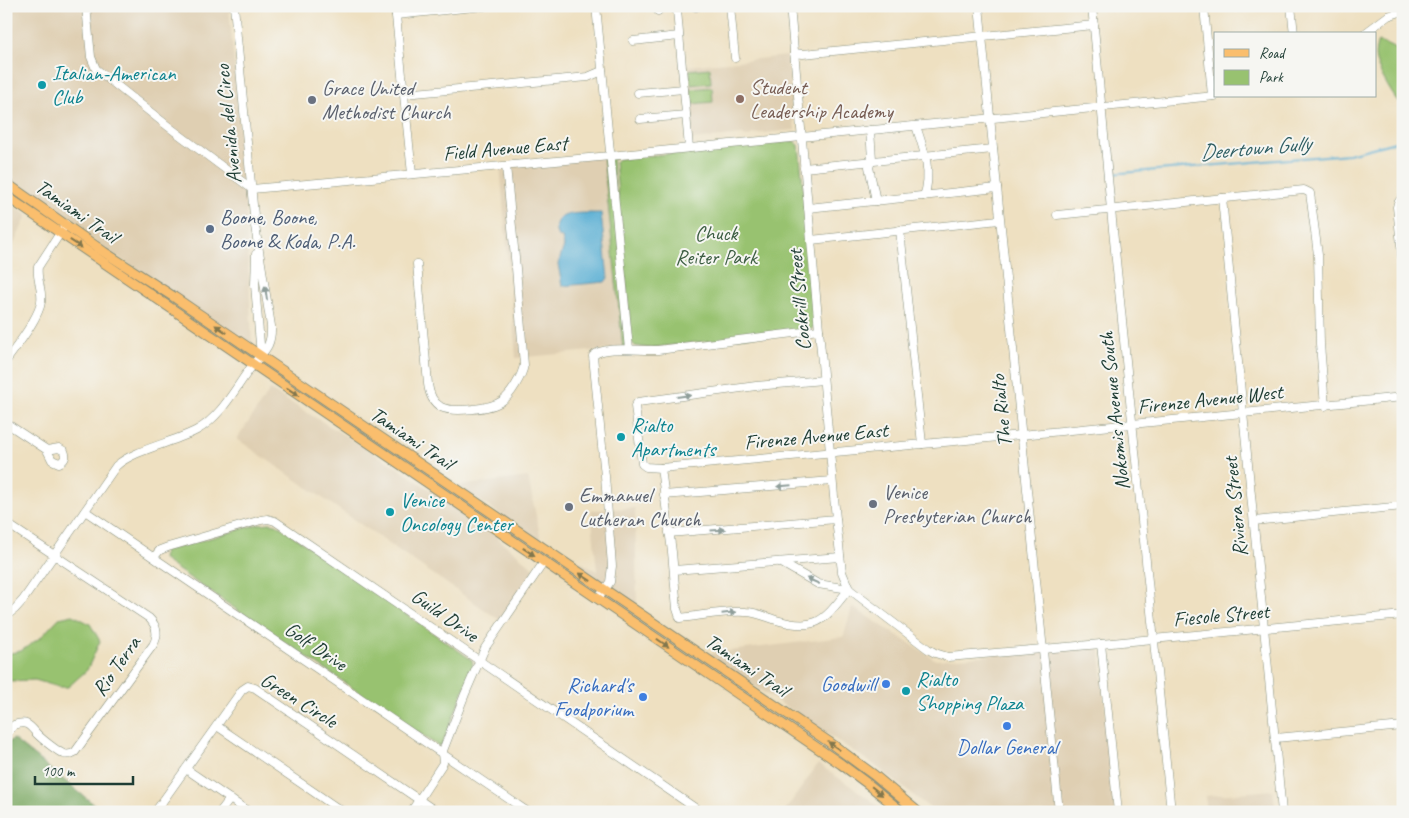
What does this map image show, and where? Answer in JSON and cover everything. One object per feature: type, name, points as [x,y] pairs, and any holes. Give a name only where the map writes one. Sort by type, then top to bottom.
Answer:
[{"type":"main road","name":"Tamiami Trail","points":[[6,183],[104,252],[174,297],[829,742],[874,775],[918,812]]},
{"type":"main road","name":"Tamiami Trail","points":[[6,196],[841,764],[902,812]]},
{"type":"street","points":[[86,6],[92,62],[100,72],[252,189]]},
{"type":"street","name":"Avenida del Circo","points":[[234,6],[256,237],[271,333],[268,346],[261,356]]},
{"type":"street","points":[[412,174],[396,10],[484,6]]},
{"type":"street","points":[[596,6],[629,349]]},
{"type":"street","points":[[730,6],[735,58]]},
{"type":"street","name":"Cockrill Street","points":[[790,6],[832,481],[843,578],[849,589]]},
{"type":"street","name":"The Rialto","points":[[979,6],[1058,812]]},
{"type":"street","name":"Nokomis Avenue South","points":[[1092,6],[1171,812]]},
{"type":"street","points":[[1204,6],[1214,96]]},
{"type":"street","points":[[1291,6],[1294,32]]},
{"type":"street","points":[[677,10],[689,148]]},
{"type":"street","points":[[1367,32],[1388,16],[1403,11]]},
{"type":"street","points":[[794,53],[803,54],[1094,25]]},
{"type":"street","points":[[633,41],[679,36]]},
{"type":"street","points":[[404,94],[588,77],[602,71]]},
{"type":"street","points":[[638,93],[684,88]]},
{"type":"street","name":"Field Avenue East","points":[[252,189],[610,156],[1214,96]]},
{"type":"street","points":[[640,119],[686,115]]},
{"type":"street","points":[[916,126],[926,156],[927,189],[924,196]]},
{"type":"street","points":[[870,130],[871,162],[869,166],[876,201]]},
{"type":"street","points":[[804,168],[993,149]]},
{"type":"street","points":[[417,264],[428,384],[431,396],[442,408],[450,410],[491,407],[502,401],[523,373],[524,365],[506,166]]},
{"type":"street","points":[[808,208],[996,188]]},
{"type":"street","points":[[1057,216],[1304,190],[1310,193],[1318,255],[1320,344],[1325,406]]},
{"type":"street","points":[[1403,196],[1397,207],[1403,264]]},
{"type":"street","name":"Riviera Street","points":[[1222,198],[1282,812]]},
{"type":"street","points":[[811,240],[999,220]]},
{"type":"street","points":[[6,361],[40,309],[42,299],[37,274],[38,266],[66,224]]},
{"type":"street","points":[[900,230],[922,444]]},
{"type":"street","name":"Avenida del Circo","points":[[256,237],[255,285],[261,356]]},
{"type":"street","points":[[598,599],[610,582],[612,566],[605,476],[592,356],[597,351],[658,350],[819,330]]},
{"type":"street","points":[[6,616],[15,609],[119,463],[197,430],[210,421],[228,401],[253,364],[261,356]]},
{"type":"street","name":"Firenze Avenue East","points":[[823,380],[756,386],[636,403],[642,464],[646,468],[661,468],[1021,435]]},
{"type":"street","name":"Firenze Avenue West","points":[[1021,435],[1403,397]]},
{"type":"street","points":[[6,422],[47,450]]},
{"type":"street","points":[[661,468],[677,609],[680,618],[746,612],[786,623],[813,624],[826,618],[849,589]]},
{"type":"street","points":[[664,495],[832,481]]},
{"type":"street","points":[[1254,521],[1403,506]]},
{"type":"street","name":"Golf Drive","points":[[85,511],[528,812]]},
{"type":"street","points":[[669,533],[836,519]]},
{"type":"street","name":"Guild Drive","points":[[154,558],[160,550],[168,547],[261,520],[279,522],[701,812]]},
{"type":"street","name":"Rio Terra","points":[[6,522],[149,618],[156,628],[156,639],[153,645],[76,752],[70,754],[62,753],[38,734],[31,725],[25,723],[14,725],[6,735]]},
{"type":"street","points":[[674,570],[840,557]]},
{"type":"street","points":[[411,812],[444,763],[442,753],[479,660],[488,643],[544,562]]},
{"type":"street","points":[[780,562],[818,584],[849,589],[940,656],[956,657],[1042,650]]},
{"type":"street","points":[[6,611],[15,609]]},
{"type":"street","name":"Fiesole Street","points":[[1042,650],[1403,615]]},
{"type":"street","points":[[1101,644],[1118,812]]},
{"type":"street","name":"Green Circle","points":[[155,812],[242,690],[248,686],[254,688],[437,812]]},
{"type":"street","points":[[217,726],[343,812]]},
{"type":"street","points":[[1276,738],[1403,726]]},
{"type":"street","points":[[186,769],[249,812]]},
{"type":"street","points":[[220,812],[230,799]]},
{"type":"shaded area","points":[[6,6],[229,6],[245,188],[252,346],[106,249],[6,179]]},
{"type":"shaded area","name":"Student Leadership Academy","points":[[787,56],[795,130],[753,134],[747,137],[742,135],[692,140],[687,66]]},
{"type":"shaded area","points":[[603,155],[623,348],[516,358],[500,165]],"holes":[[[558,218],[605,282],[562,285],[558,264],[564,246],[562,237],[557,235],[556,231]]]},
{"type":"shaded area","points":[[6,201],[27,215],[6,262]]},
{"type":"shaded area","points":[[270,390],[398,468],[483,526],[535,569],[501,621],[237,439]]},
{"type":"shaded area","points":[[528,477],[541,540],[597,571],[591,510],[635,508],[637,607],[458,486]]},
{"type":"shaded area","points":[[852,607],[936,660],[1026,652],[1099,642],[1115,812],[935,812],[873,764],[706,654],[842,637]]},
{"type":"shaded area","points":[[818,764],[868,798],[885,812],[784,812]]},
{"type":"shaded area","points":[[1273,790],[1276,812],[1207,812],[1205,796]]},
{"type":"green space","points":[[1378,41],[1403,52],[1403,107],[1383,78],[1376,61]]},
{"type":"green space","points":[[710,68],[711,83],[691,85],[689,70]]},
{"type":"green space","points":[[712,87],[713,102],[692,104],[691,89]]},
{"type":"green space","name":"Chuck Reiter Park","points":[[794,141],[799,145],[816,324],[812,329],[648,348],[635,346],[632,343],[615,162],[618,159]]},
{"type":"green space","points":[[603,155],[618,156],[612,160],[629,343],[623,348]]},
{"type":"green space","points":[[259,524],[276,524],[472,660],[473,667],[442,745],[438,746],[163,558],[165,551]]},
{"type":"green space","points":[[73,615],[90,624],[100,641],[87,670],[68,687],[59,687],[35,680],[6,681],[6,654],[21,651],[41,637],[59,618]]},
{"type":"green space","points":[[13,739],[101,810],[100,812],[6,812],[6,744]]},
{"type":"water","points":[[601,213],[608,278],[605,282],[562,286],[558,264],[564,246],[562,238],[557,235],[556,226],[558,220],[570,214]]},
{"type":"waterway","name":"Deertown Gully","points":[[1110,174],[1349,154],[1403,140]]},
{"type":"place","name":"Italian-American Club","points":[[42,85]]},
{"type":"place","name":"Student Leadership Academy","points":[[740,99]]},
{"type":"place","name":"Grace United Methodist Church","points":[[312,100]]},
{"type":"place","name":"Boone, Boone, Boone & Koda, P.A.","points":[[210,229]]},
{"type":"place","name":"Rialto Apartments","points":[[621,437]]},
{"type":"place","name":"Venice Presbyterian Church","points":[[873,504]]},
{"type":"place","name":"Emmanuel Lutheran Church","points":[[569,507]]},
{"type":"place","name":"Venice Oncology Center","points":[[390,512]]},
{"type":"place","name":"Goodwill","points":[[886,684]]},
{"type":"place","name":"Rialto Shopping Plaza","points":[[906,691]]},
{"type":"place","name":"Richard's Foodporium","points":[[643,697]]},
{"type":"place","name":"Dollar General","points":[[1007,726]]}]
